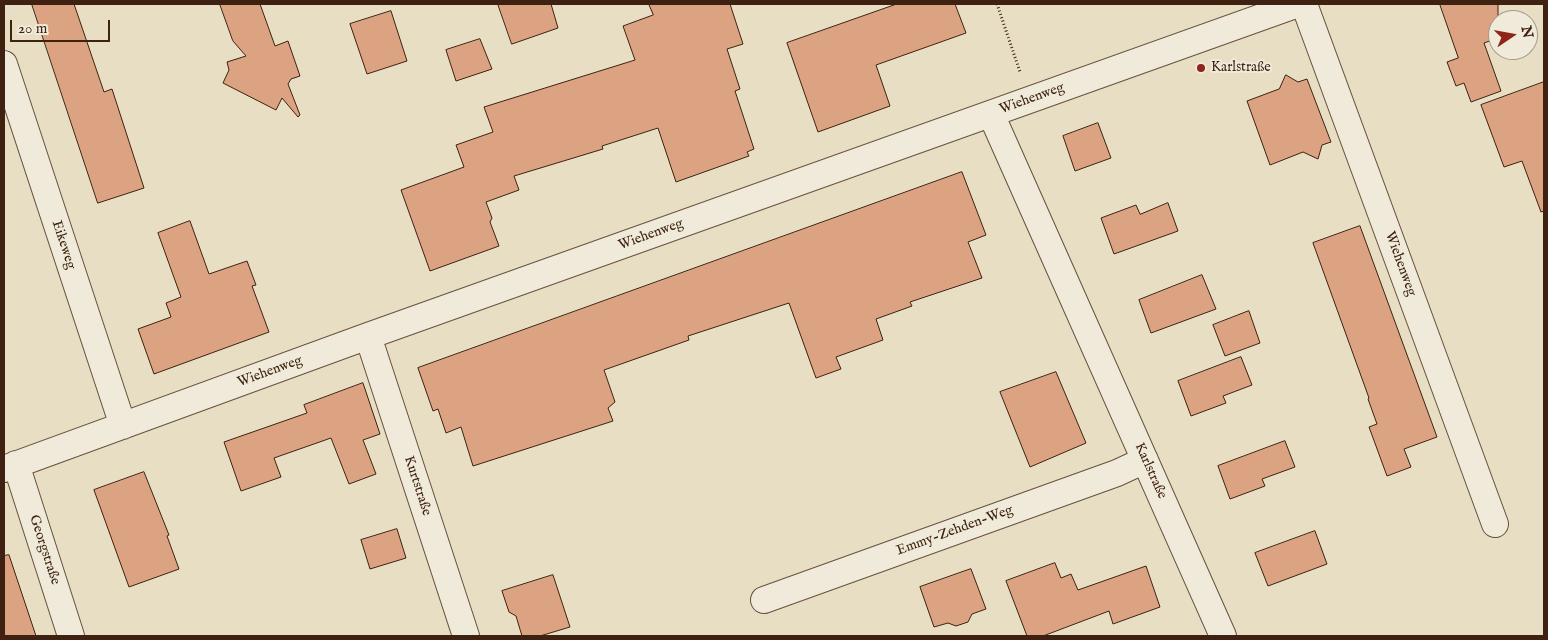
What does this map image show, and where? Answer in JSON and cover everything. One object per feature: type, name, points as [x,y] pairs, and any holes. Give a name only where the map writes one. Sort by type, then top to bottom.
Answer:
[{"type":"street","name":"Wiehenweg","points":[[10,467],[368,336],[1298,4]]},
{"type":"street","name":"Wiehenweg","points":[[1304,4],[1495,524]]},
{"type":"street","name":"Eikeweg","points":[[4,64],[123,426]]},
{"type":"street","name":"Karlstraße","points":[[991,114],[1223,636]]},
{"type":"street","name":"Kurtstraße","points":[[368,336],[466,636]]},
{"type":"street","name":"Emmy-Zehden-Weg","points":[[764,600],[1117,473],[1145,460]]},
{"type":"street","name":"Georgstraße","points":[[10,467],[71,636]]},
{"type":"path","points":[[997,4],[1029,99]]},
{"type":"building","points":[[32,4],[74,4],[104,92],[112,89],[144,188],[98,203]]},
{"type":"building","points":[[220,4],[260,4],[275,46],[288,41],[300,76],[291,79],[288,84],[300,115],[298,117],[282,98],[276,110],[223,83],[229,70],[227,62],[246,56],[233,41]]},
{"type":"building","points":[[498,4],[551,4],[558,28],[512,44]]},
{"type":"building","points":[[649,4],[730,4],[743,44],[727,49],[740,89],[735,91],[754,149],[747,152],[749,156],[676,182],[658,128],[602,146],[603,149],[514,176],[519,190],[486,202],[492,218],[490,222],[499,246],[430,271],[401,190],[464,167],[456,145],[493,132],[484,107],[635,60],[623,26],[653,15]]},
{"type":"building","points":[[897,4],[955,4],[966,33],[876,65],[890,106],[818,132],[787,43]]},
{"type":"building","points":[[1440,4],[1498,4],[1498,10],[1488,10],[1488,42],[1484,43],[1488,60],[1490,60],[1501,91],[1471,102],[1464,83],[1456,86],[1447,62],[1458,58]]},
{"type":"building","points":[[391,11],[407,61],[367,74],[350,24]]},
{"type":"building","points":[[480,39],[492,69],[456,81],[446,50]]},
{"type":"building","points":[[1286,75],[1298,82],[1307,79],[1331,142],[1322,145],[1318,159],[1303,152],[1270,165],[1247,101],[1279,89]]},
{"type":"building","points":[[1544,82],[1544,211],[1541,212],[1522,161],[1504,167],[1481,105]]},
{"type":"building","points":[[1098,123],[1111,158],[1075,171],[1063,136]]},
{"type":"building","points":[[962,172],[986,235],[968,242],[982,278],[910,302],[912,306],[876,319],[883,340],[836,357],[841,369],[816,378],[789,303],[688,336],[689,340],[604,370],[615,402],[608,408],[613,421],[473,466],[461,427],[446,433],[438,409],[433,411],[418,368]]},
{"type":"building","points":[[1168,203],[1178,231],[1114,254],[1101,218],[1136,205],[1140,214]]},
{"type":"building","points":[[190,221],[209,274],[247,261],[256,285],[252,286],[269,332],[154,374],[138,329],[171,317],[166,303],[181,297],[158,233]]},
{"type":"building","points":[[1360,226],[1437,437],[1404,449],[1411,467],[1387,476],[1369,427],[1377,424],[1369,398],[1313,243]]},
{"type":"building","points":[[1202,275],[1216,309],[1151,333],[1139,300]]},
{"type":"building","points":[[1249,311],[1260,343],[1225,356],[1213,325]]},
{"type":"building","points":[[1241,357],[1252,385],[1223,396],[1226,403],[1191,416],[1178,381]]},
{"type":"building","points":[[1056,372],[1086,443],[1030,467],[1000,392]]},
{"type":"building","points":[[363,383],[380,434],[363,440],[376,474],[349,484],[331,438],[274,458],[281,477],[241,491],[224,442],[307,413],[304,405]]},
{"type":"building","points":[[1285,441],[1295,467],[1262,479],[1265,486],[1230,499],[1218,466]]},
{"type":"building","points":[[144,472],[169,535],[167,536],[179,569],[129,587],[94,490]]},
{"type":"building","points":[[397,529],[406,558],[370,569],[361,540]]},
{"type":"building","points":[[1315,531],[1327,564],[1268,586],[1255,553]]},
{"type":"building","points":[[9,555],[36,636],[4,636],[4,556]]},
{"type":"building","points":[[1055,563],[1061,578],[1071,574],[1078,590],[1146,566],[1160,607],[1113,624],[1109,611],[1043,636],[1027,636],[1006,581]]},
{"type":"building","points":[[971,569],[986,609],[972,614],[968,622],[956,626],[948,623],[934,627],[920,587]]},
{"type":"building","points":[[553,575],[570,627],[540,636],[522,636],[516,616],[509,612],[502,591]]},
{"type":"place","name":"Karlstraße","points":[[1201,68]]}]
